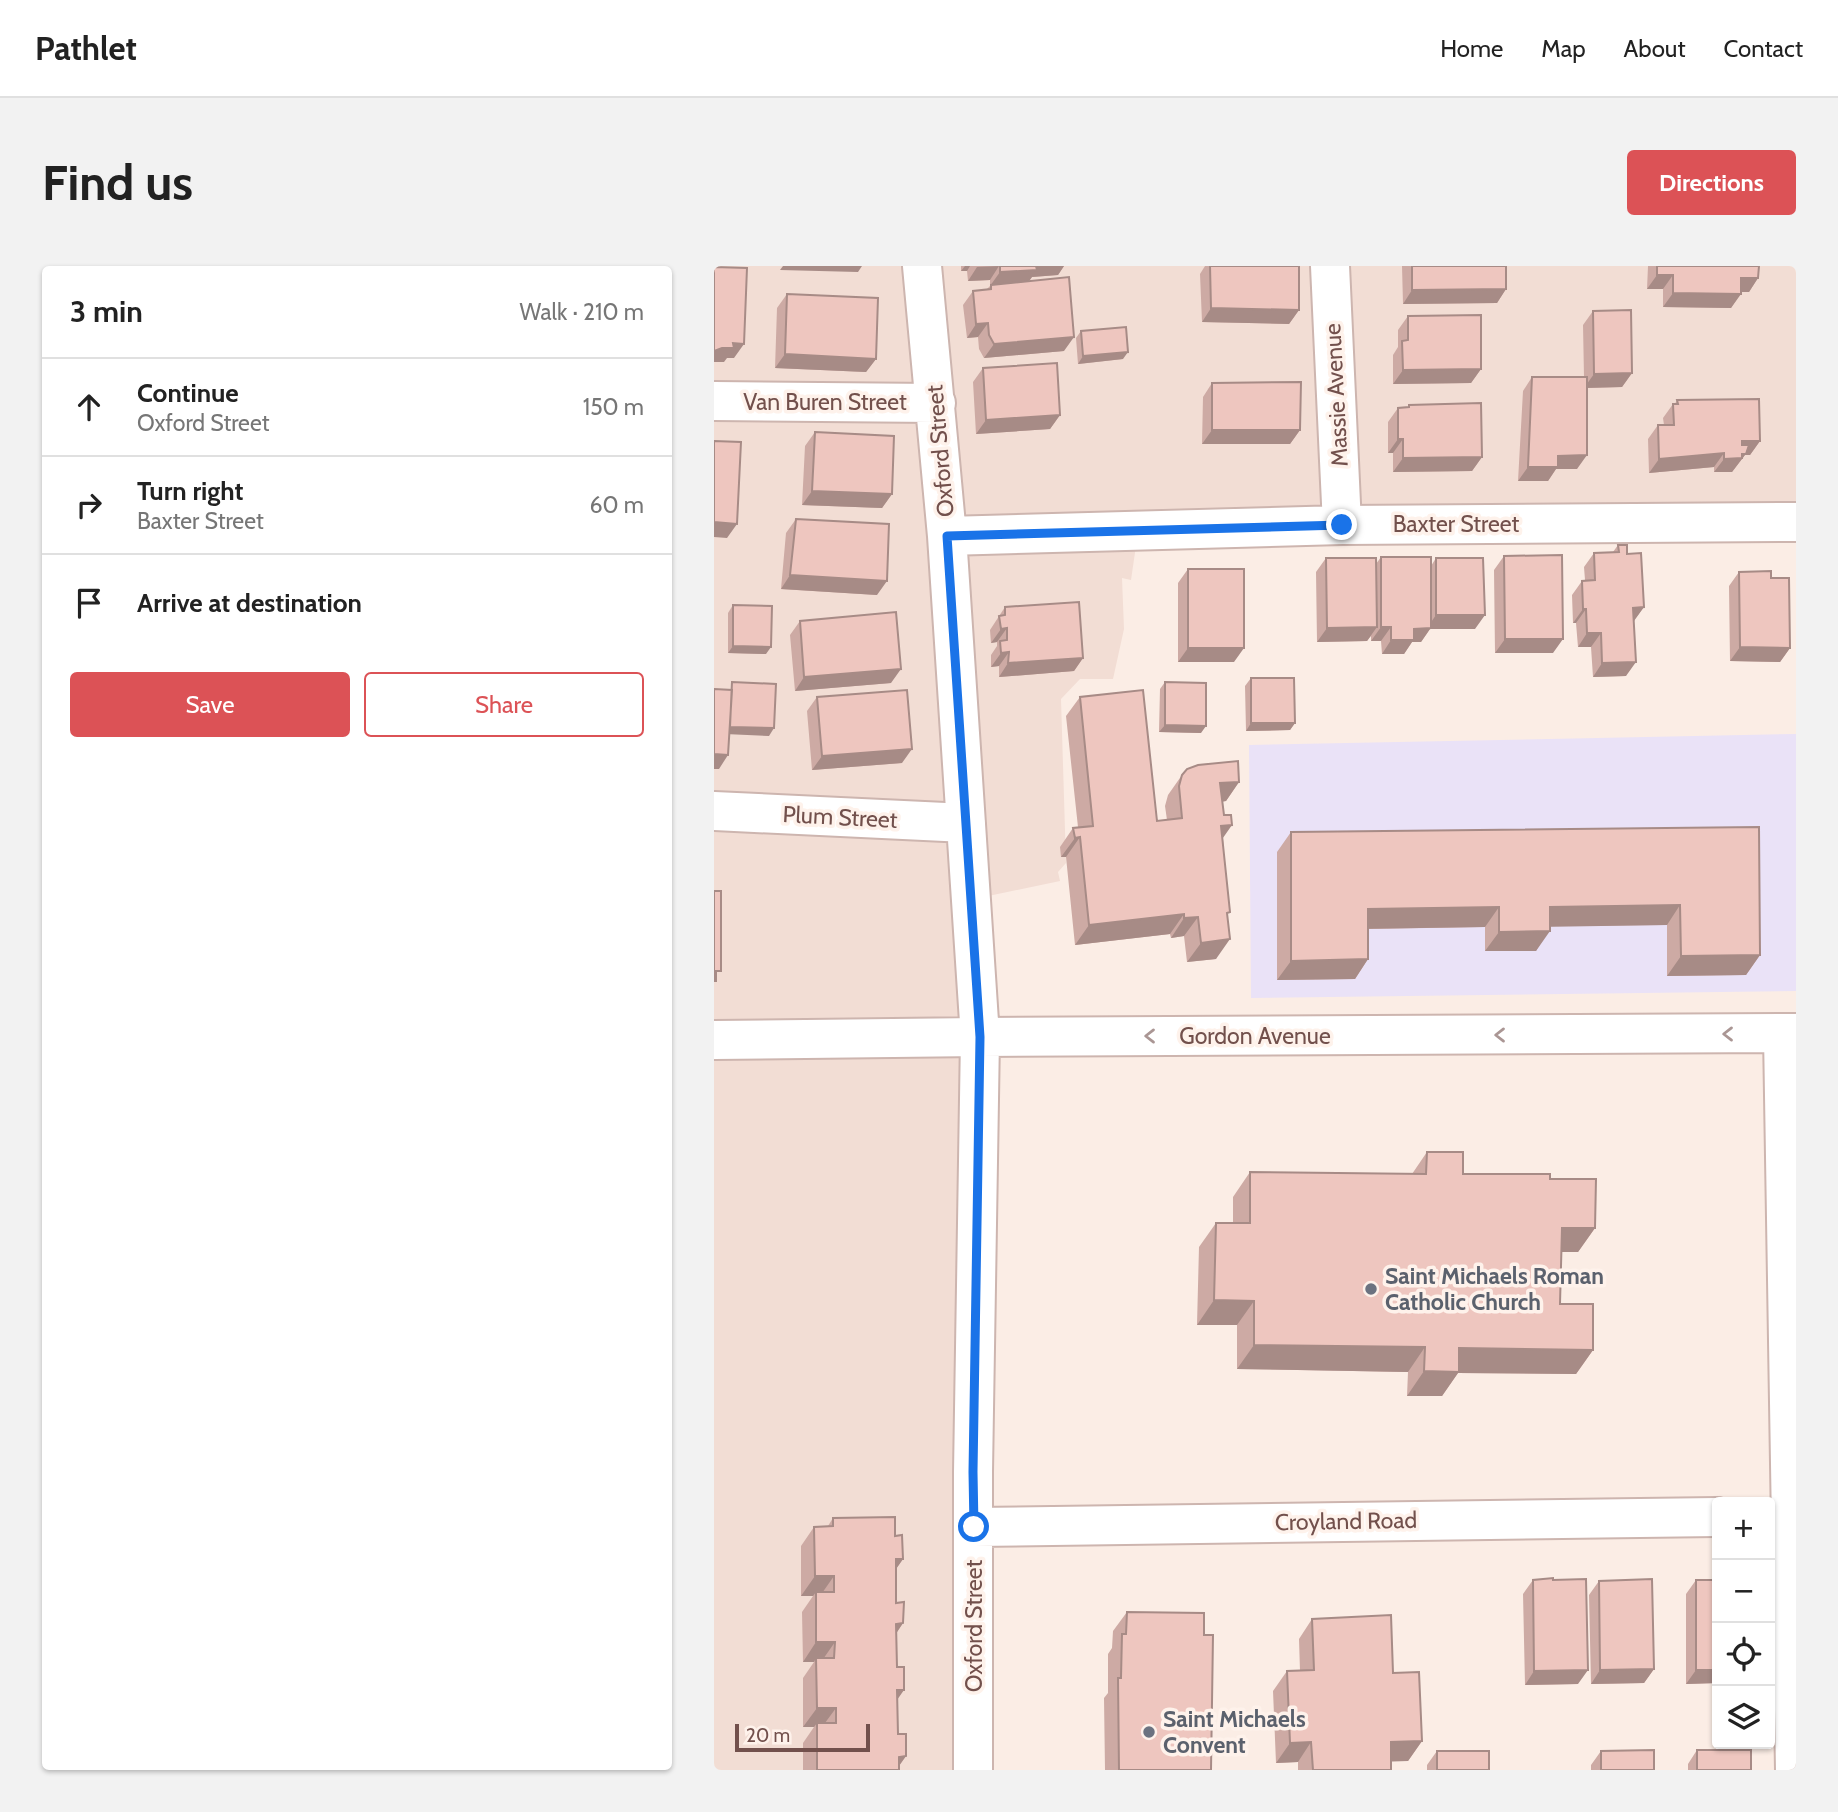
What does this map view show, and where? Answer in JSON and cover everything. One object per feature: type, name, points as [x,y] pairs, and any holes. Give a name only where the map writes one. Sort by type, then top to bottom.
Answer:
[{"type":"street","name":"Oxford Street","points":[[922,266],[947,536],[980,1037],[973,1472],[974,1770]]},
{"type":"street","name":"Massie Avenue","points":[[1330,266],[1342,525]]},
{"type":"street","name":"Van Buren Street","points":[[714,401],[936,403]]},
{"type":"street","name":"Baxter Street","points":[[947,536],[1342,525],[1796,522]]},
{"type":"street","name":"Plum Street","points":[[714,811],[966,823]]},
{"type":"street","name":"Gordon Avenue","points":[[714,1040],[1790,1033]]},
{"type":"street","points":[[1790,1033],[1785,1516],[1795,1770]]},
{"type":"street","name":"Croyland Road","points":[[974,1527],[1712,1517]]},
{"type":"shaded area","points":[[714,266],[1796,266],[1796,518],[1138,532],[1131,580],[1122,578],[1124,629],[1113,679],[1080,679],[1061,699],[1066,863],[1058,872],[1060,881],[969,900],[953,1504],[956,1522],[952,1559],[952,1770],[714,1770]]},
{"type":"shaded area","points":[[1796,734],[1796,991],[1251,998],[1249,745]]},
{"type":"building","points":[[1000,266],[1036,266],[1037,270],[1000,272]]},
{"type":"building","points":[[1210,266],[1299,266],[1299,310],[1211,308]]},
{"type":"building","points":[[1412,266],[1506,266],[1506,289],[1412,290]]},
{"type":"building","points":[[1657,266],[1759,266],[1758,278],[1741,278],[1741,294],[1673,293],[1673,275],[1657,275]]},
{"type":"building","points":[[714,267],[747,268],[744,344],[733,343],[734,348],[714,351]]},
{"type":"building","points":[[1069,277],[1074,337],[994,344],[989,335],[988,323],[976,324],[973,291],[991,289],[991,285]]},
{"type":"building","points":[[787,294],[878,298],[876,359],[785,354]]},
{"type":"building","points":[[1631,310],[1632,373],[1594,374],[1593,311]]},
{"type":"building","points":[[1481,315],[1481,369],[1403,370],[1402,341],[1408,340],[1408,316]]},
{"type":"building","points":[[1126,327],[1128,352],[1083,356],[1081,331]]},
{"type":"building","points":[[1057,363],[1060,415],[986,420],[983,368]]},
{"type":"building","points":[[1532,377],[1587,377],[1587,455],[1558,456],[1558,467],[1528,467]]},
{"type":"building","points":[[1301,382],[1300,430],[1212,430],[1212,383]]},
{"type":"building","points":[[1759,399],[1760,441],[1742,441],[1742,445],[1749,445],[1742,458],[1724,459],[1724,453],[1659,459],[1658,425],[1674,425],[1673,404],[1678,404],[1677,400]]},
{"type":"building","points":[[1481,403],[1482,457],[1403,458],[1403,439],[1398,439],[1398,408],[1409,405]]},
{"type":"building","points":[[815,432],[894,436],[892,494],[812,491]]},
{"type":"building","points":[[714,441],[741,442],[737,524],[714,522]]},
{"type":"building","points":[[796,519],[889,524],[887,581],[790,575]]},
{"type":"building","points":[[1618,545],[1627,545],[1627,554],[1641,553],[1644,607],[1633,608],[1636,662],[1602,663],[1601,633],[1587,633],[1582,581],[1595,580],[1594,553],[1619,552]]},
{"type":"building","points":[[1562,555],[1563,639],[1505,639],[1504,556]]},
{"type":"building","points":[[1381,557],[1431,557],[1431,628],[1414,629],[1414,640],[1391,640],[1391,627],[1381,627]]},
{"type":"building","points":[[1326,558],[1376,558],[1377,627],[1327,628]]},
{"type":"building","points":[[1436,558],[1483,558],[1485,615],[1436,615]]},
{"type":"building","points":[[1188,569],[1244,569],[1244,648],[1188,648]]},
{"type":"building","points":[[1771,571],[1771,578],[1789,578],[1790,648],[1740,647],[1739,572]]},
{"type":"building","points":[[1079,602],[1083,658],[1008,663],[1009,652],[1001,653],[1000,641],[1007,640],[1007,628],[1001,629],[999,616],[1005,615],[1005,607]]},
{"type":"building","points":[[733,605],[772,606],[771,647],[733,646]]},
{"type":"building","points":[[896,612],[901,669],[804,677],[800,621]]},
{"type":"building","points":[[1251,678],[1294,678],[1295,723],[1251,723]]},
{"type":"building","points":[[732,682],[776,684],[774,728],[730,727]]},
{"type":"building","points":[[1165,682],[1206,683],[1206,726],[1165,725]]},
{"type":"building","points":[[714,689],[732,690],[728,755],[714,754]]},
{"type":"building","points":[[907,690],[912,749],[822,756],[817,697]]},
{"type":"building","points":[[1143,690],[1157,821],[1182,818],[1179,786],[1187,769],[1198,765],[1238,761],[1239,782],[1220,783],[1224,815],[1231,815],[1232,825],[1221,826],[1230,912],[1227,913],[1230,939],[1201,943],[1198,917],[1184,918],[1184,914],[1089,925],[1080,837],[1075,838],[1073,828],[1093,826],[1080,697]]},
{"type":"building","points":[[1759,827],[1760,955],[1681,956],[1680,905],[1550,907],[1550,931],[1499,932],[1499,907],[1368,909],[1368,959],[1291,961],[1291,832]]},
{"type":"building","points":[[714,891],[721,891],[721,971],[716,971],[716,981],[714,981]]},
{"type":"building","name":"Saint Michaels Roman Catholic Church","points":[[1427,1152],[1463,1152],[1463,1174],[1550,1174],[1550,1179],[1596,1179],[1595,1228],[1562,1228],[1560,1304],[1593,1304],[1593,1350],[1459,1348],[1459,1372],[1424,1371],[1425,1347],[1254,1345],[1254,1301],[1214,1300],[1216,1223],[1250,1223],[1250,1172],[1426,1174]]},
{"type":"building","points":[[895,1517],[895,1536],[902,1535],[903,1559],[896,1559],[896,1603],[904,1602],[903,1623],[896,1624],[897,1667],[904,1667],[904,1690],[897,1690],[898,1734],[906,1734],[906,1756],[899,1757],[899,1770],[817,1770],[817,1723],[836,1723],[836,1708],[817,1708],[816,1658],[834,1658],[835,1642],[816,1642],[816,1592],[834,1592],[834,1576],[815,1576],[814,1527],[833,1526],[833,1518]]},
{"type":"building","points":[[1586,1579],[1588,1670],[1534,1671],[1533,1580]]},
{"type":"building","points":[[1652,1579],[1654,1669],[1600,1670],[1599,1581]]},
{"type":"building","points":[[1696,1580],[1712,1580],[1712,1670],[1696,1670]]},
{"type":"building","points":[[1127,1612],[1204,1613],[1204,1635],[1213,1635],[1211,1770],[1119,1770],[1118,1678],[1121,1678],[1122,1634],[1126,1634]]},
{"type":"building","points":[[1391,1615],[1393,1673],[1419,1672],[1422,1741],[1391,1742],[1391,1770],[1313,1770],[1311,1742],[1290,1743],[1287,1671],[1314,1670],[1312,1619]]},
{"type":"building","points":[[1654,1750],[1654,1770],[1601,1770],[1601,1751]]},
{"type":"building","points":[[1697,1750],[1751,1750],[1751,1770],[1697,1770]]},
{"type":"building","points":[[1437,1751],[1489,1751],[1489,1770],[1437,1770]]},
{"type":"place","name":"Saint Michaels Roman Catholic Church","points":[[1371,1289]]},
{"type":"place","name":"Saint Michaels Convent","points":[[1149,1732]]},
{"type":"route","points":[[974,1527],[980,1037],[947,536],[1342,525]]}]
